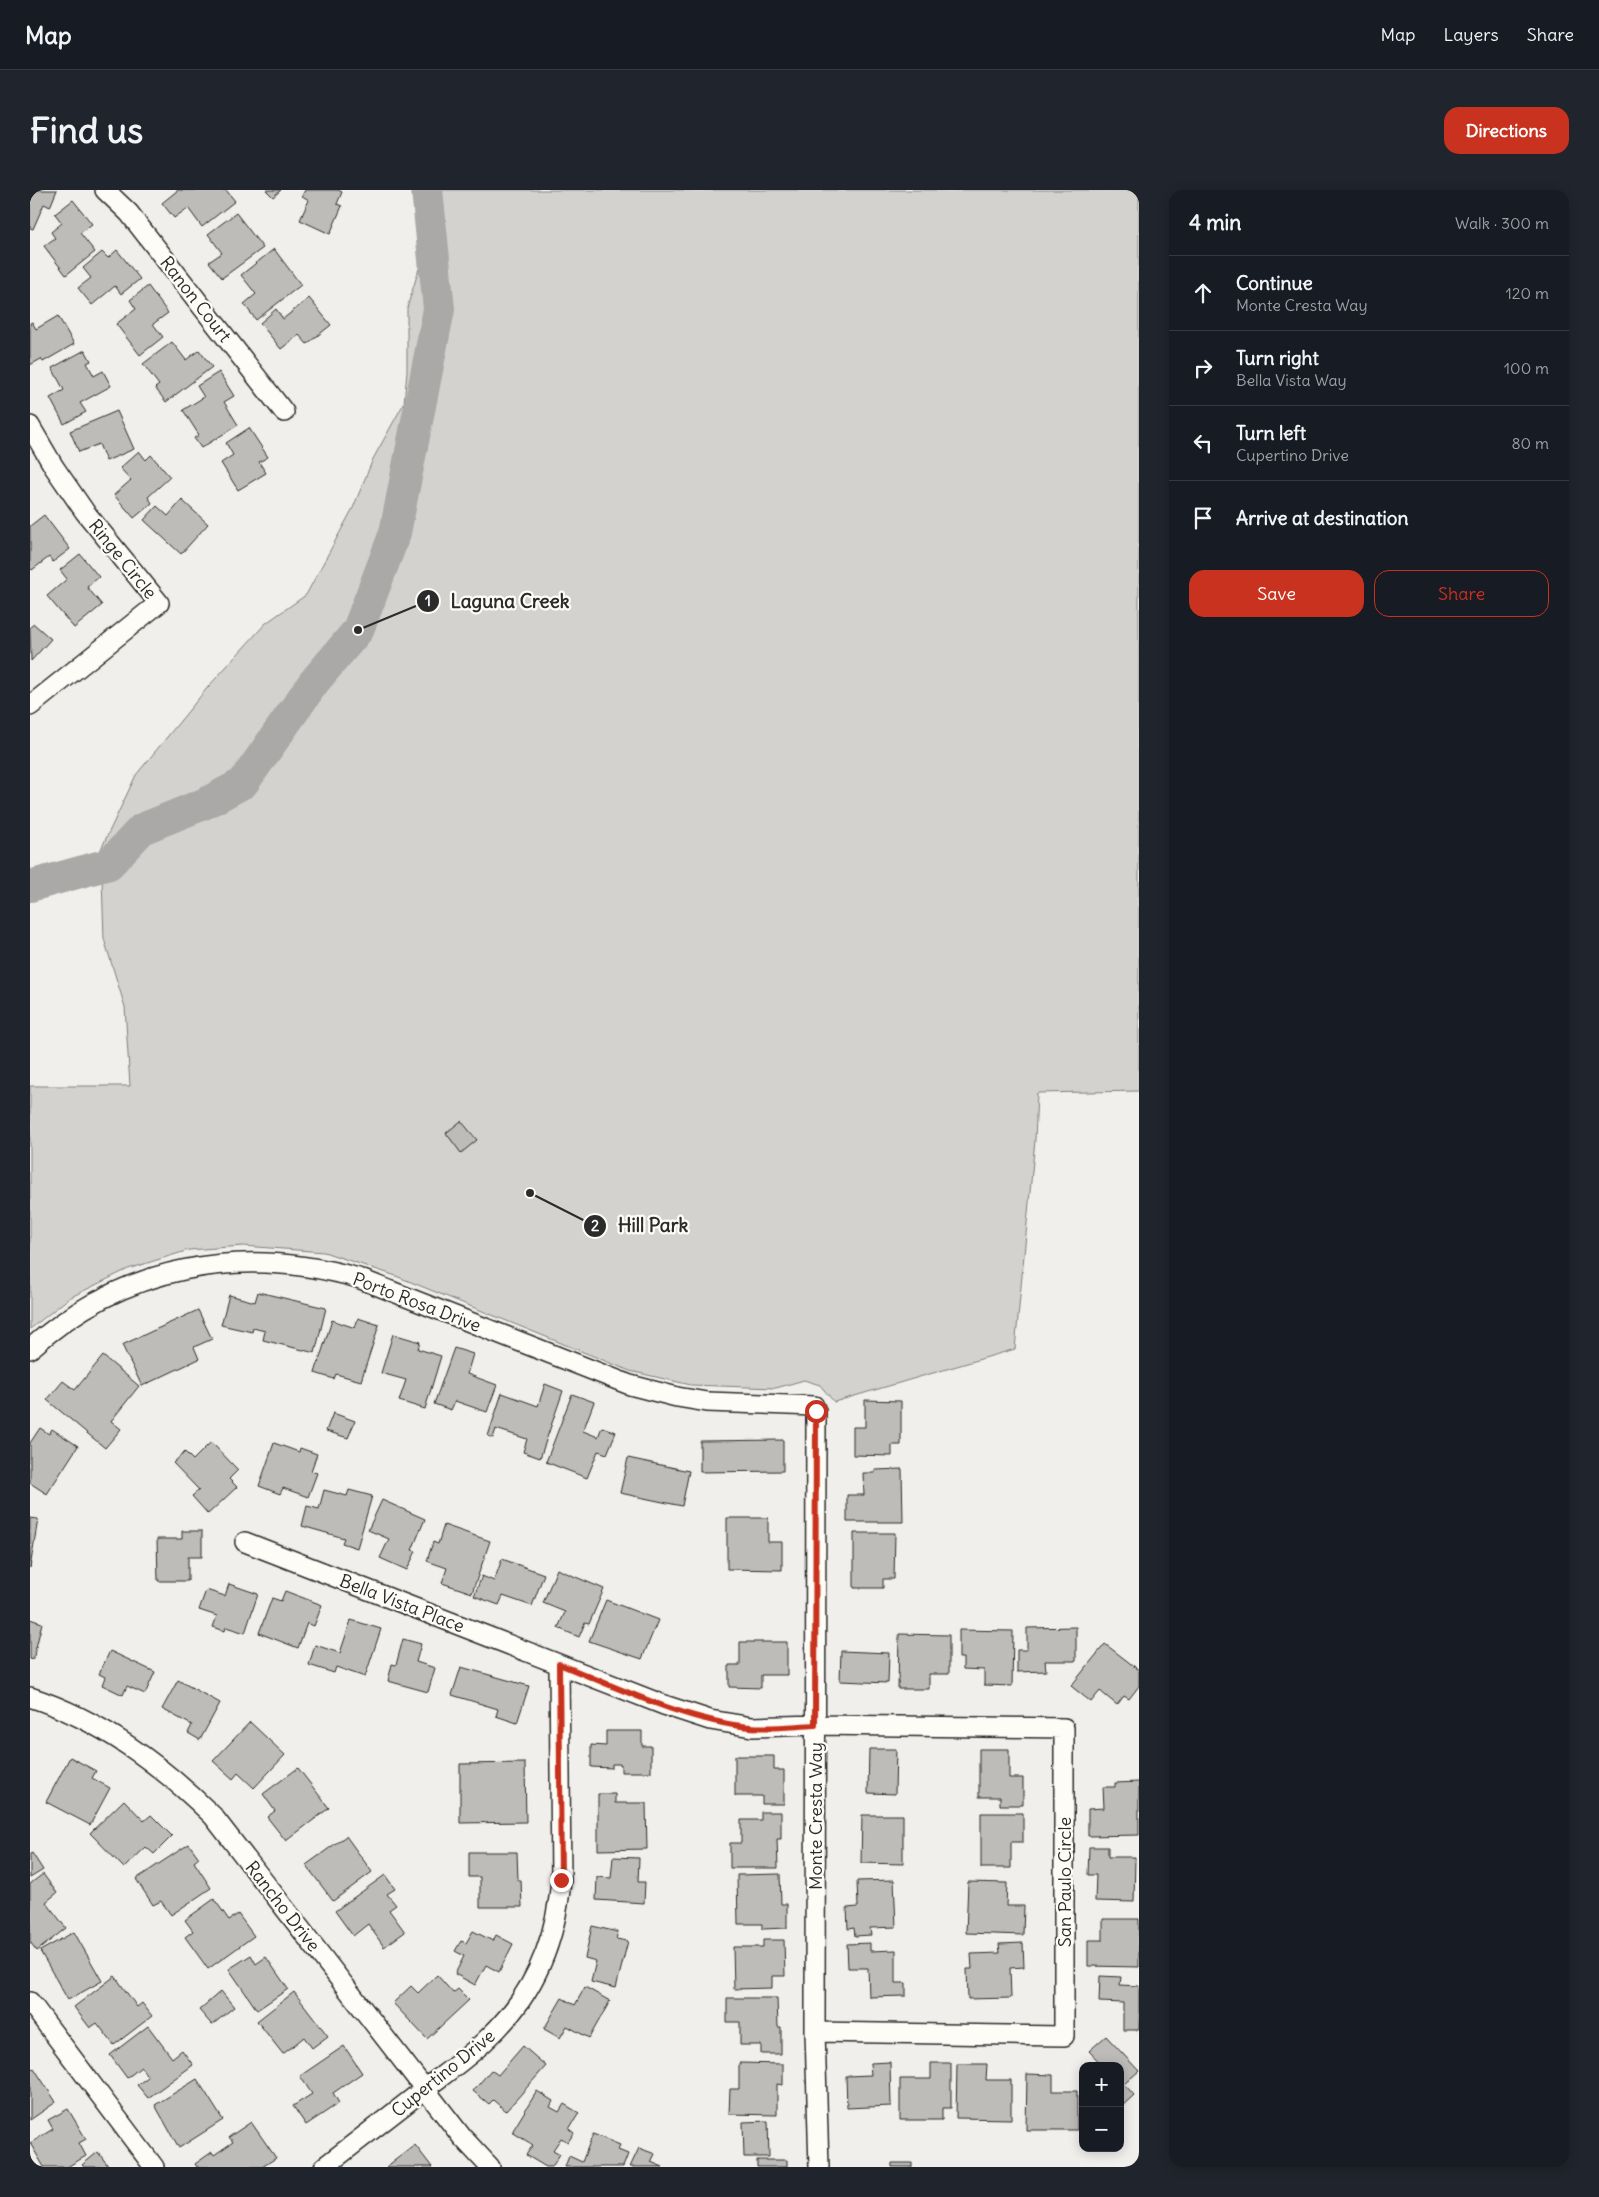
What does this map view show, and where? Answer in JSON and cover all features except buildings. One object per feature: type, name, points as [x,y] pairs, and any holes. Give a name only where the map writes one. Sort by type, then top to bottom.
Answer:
[{"type":"street","name":"Ranon Court","points":[[105,190],[129,213],[284,412]]},
{"type":"street","name":"Ringe Circle","points":[[30,426],[54,467],[85,512],[159,602],[30,706]]},
{"type":"street","name":"Porto Rosa Drive","points":[[30,1349],[49,1332],[88,1306],[109,1295],[152,1278],[197,1266],[266,1262],[313,1267],[358,1278],[630,1385],[677,1397],[707,1402],[814,1406]]},
{"type":"street","name":"Monte Cresta Way","points":[[814,1406],[816,1411],[815,2032],[819,2167]]},
{"type":"street","name":"Bella Vista Place","points":[[246,1542],[664,1705],[710,1720],[752,1727],[815,1725]]},
{"type":"street","name":"Cupertino Drive","points":[[324,2167],[488,2039],[515,2010],[536,1976],[551,1939],[558,1907],[561,1880],[559,1664]]},
{"type":"street","name":"Rancho Drive","points":[[30,1697],[106,1730],[180,1784],[206,1810],[228,1834],[462,2137],[490,2167]]},
{"type":"street","name":"San Paulo Circle","points":[[815,1725],[1064,1728],[1064,2036],[815,2032]]},
{"type":"street","points":[[31,2004],[154,2167]]},
{"type":"shaded area","points":[[443,190],[1139,190],[1139,1091],[1037,1093],[1035,1140],[1015,1349],[834,1402],[820,1385],[804,1380],[776,1388],[691,1385],[630,1371],[396,1276],[324,1252],[243,1246],[189,1250],[128,1269],[69,1298],[30,1329],[30,1086],[130,1086],[125,1007],[104,939],[101,849],[136,775],[208,687],[266,623],[306,595],[353,508],[373,459],[404,403],[407,372],[407,308]]},
{"type":"waterway","points":[[30,886],[109,864],[142,829],[206,803],[243,783],[314,682],[358,630],[395,533],[439,309],[427,190]]},
{"type":"place","name":"Laguna Creek","points":[[358,630]]},
{"type":"place","name":"Hill Park","points":[[530,1193]]},
{"type":"route","points":[[561,1880],[559,1664],[664,1705],[710,1720],[752,1727],[815,1725],[816,1411]]}]
